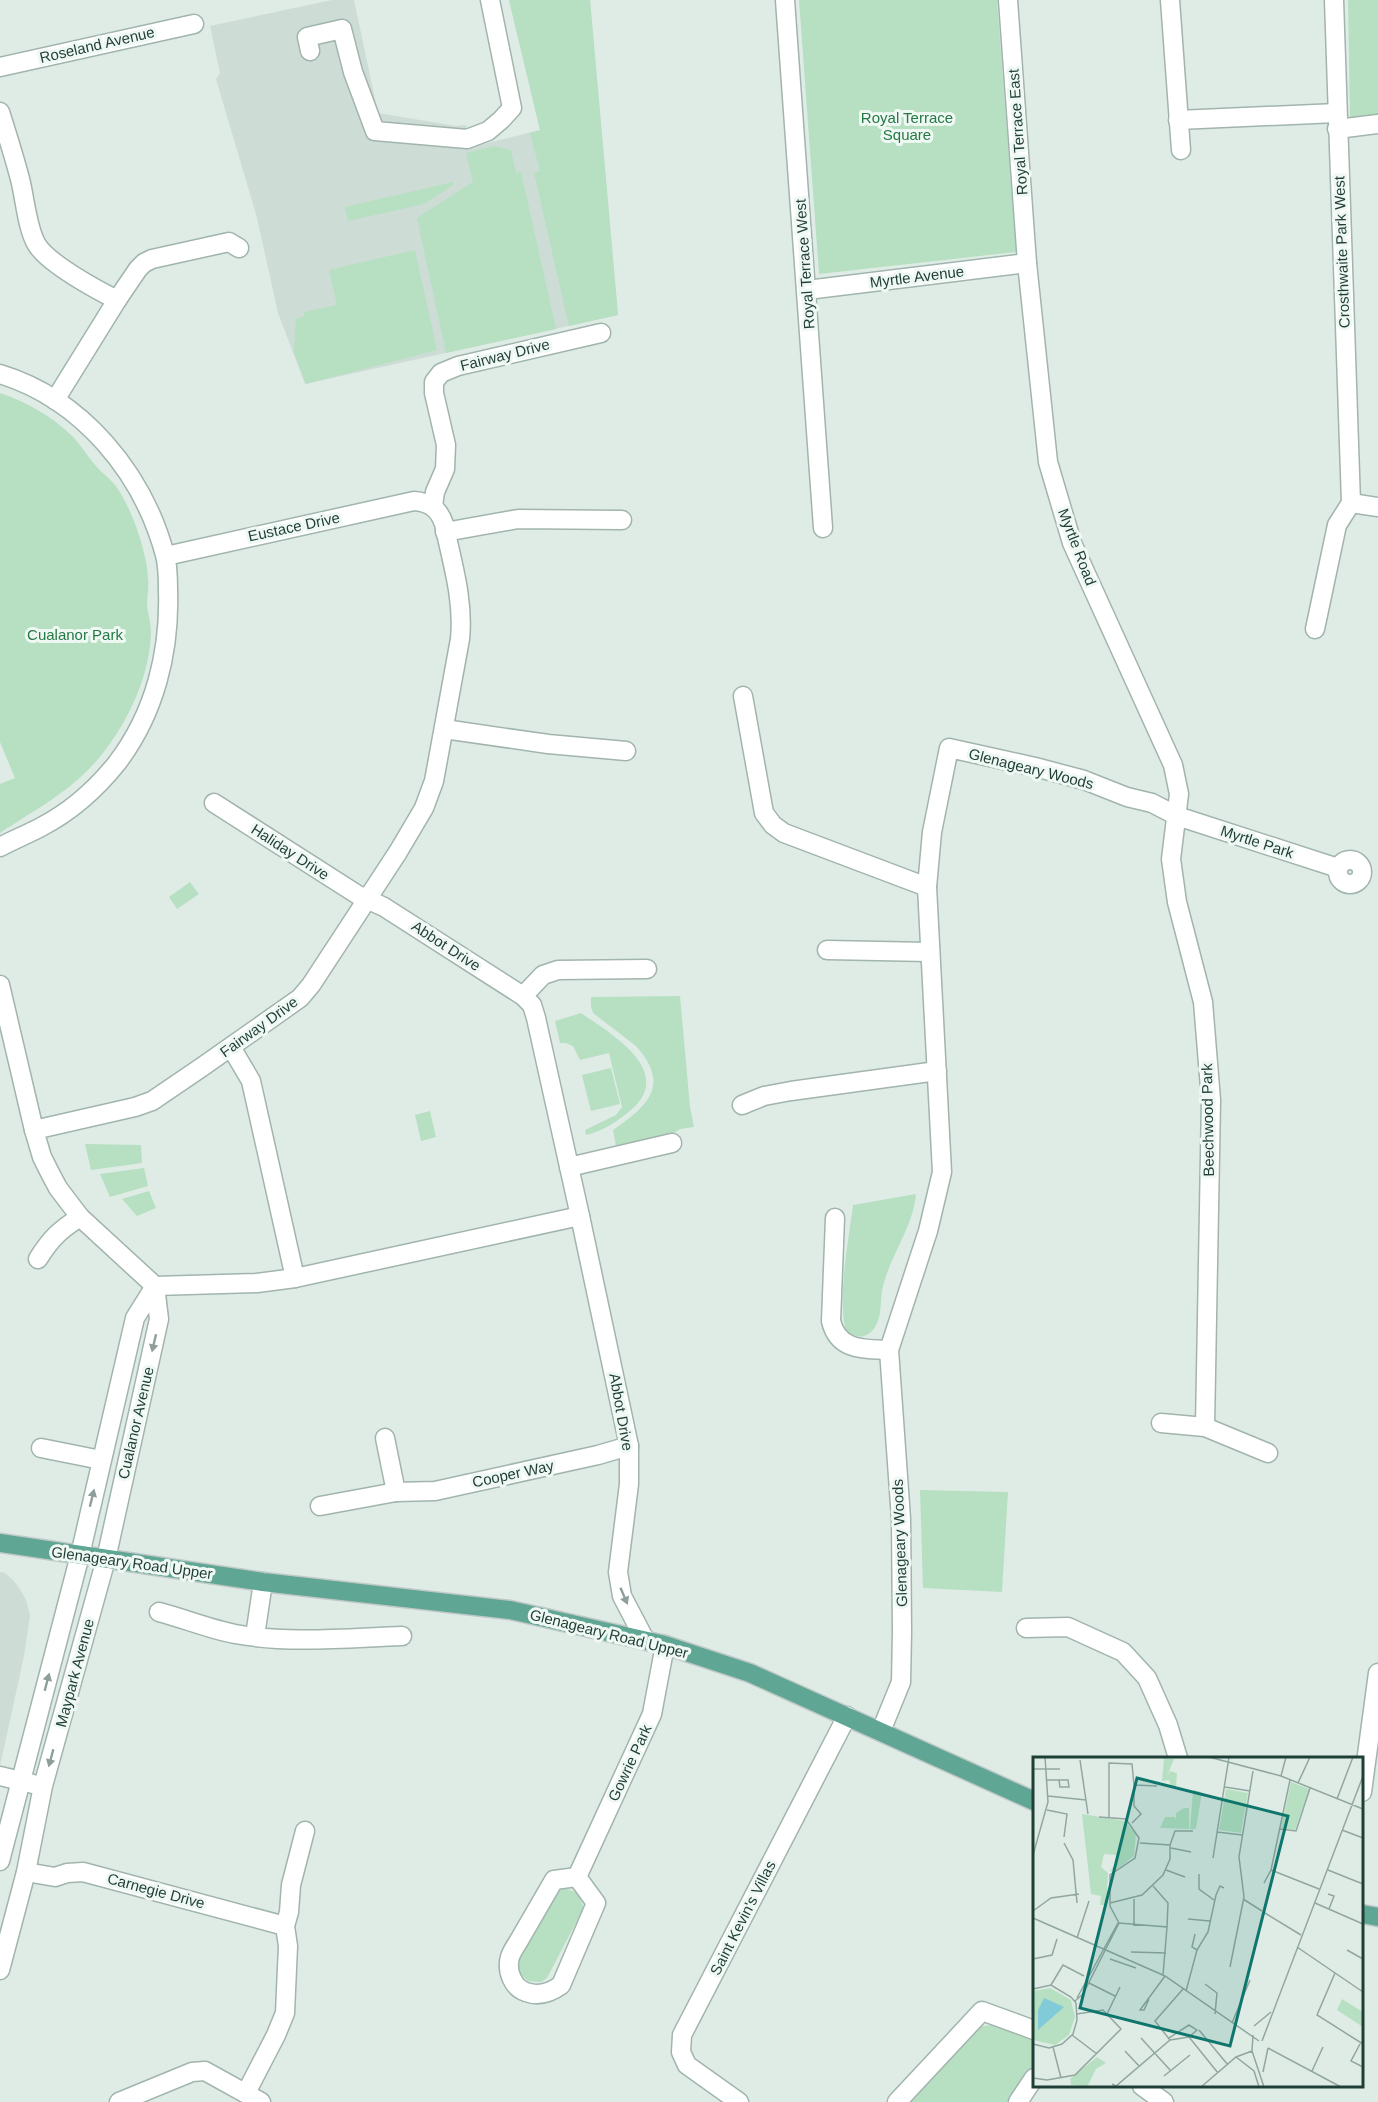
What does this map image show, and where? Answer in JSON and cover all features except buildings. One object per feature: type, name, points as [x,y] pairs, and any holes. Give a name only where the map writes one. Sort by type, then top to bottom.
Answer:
[{"type":"main road","name":"Glenageary Road Upper","points":[[0,1543],[263,1582],[510,1610],[645,1640],[750,1673],[1033,1800]]},
{"type":"main road","points":[[1363,1914],[1378,1917]]},
{"type":"street","points":[[310,51],[307,37],[342,29],[353,72],[375,131],[467,139],[488,131],[512,108],[490,0]]},
{"type":"street","name":"Royal Terrace West","points":[[786,0],[823,528]]},
{"type":"street","name":"Royal Terrace East","points":[[1008,0],[1027,263]]},
{"type":"street","points":[[1170,0],[1181,150]]},
{"type":"street","name":"Crosthwaite Park West","points":[[1334,0],[1351,503]]},
{"type":"street","name":"Roseland Avenue","points":[[0,67],[195,24]]},
{"type":"street","points":[[0,112],[20,178],[32,232],[38,246],[50,258],[117,300]]},
{"type":"street","points":[[1178,120],[1337,121],[1378,124]]},
{"type":"street","points":[[55,399],[138,269],[152,259],[229,242],[240,248]]},
{"type":"street","name":"Myrtle Avenue","points":[[807,291],[1027,263]]},
{"type":"street","name":"Myrtle Road","points":[[1027,263],[1048,462],[1072,543],[1173,765],[1179,794],[1177,816]]},
{"type":"street","name":"Fairway Drive","points":[[34,1131],[144,1104],[176,1085],[300,998],[311,985],[368,900],[424,808],[434,781],[462,620],[459,593],[441,515],[428,504],[445,469],[446,445],[434,393],[434,382],[441,373],[458,366],[601,333]]},
{"type":"street","points":[[0,374],[55,399],[86,423],[121,462],[144,501],[166,556],[169,603],[166,644],[157,687],[139,727],[117,763],[86,796],[43,826],[0,847]]},
{"type":"street","points":[[1315,629],[1337,525],[1351,503],[1378,507]]},
{"type":"street","name":"Eustace Drive","points":[[166,556],[394,506],[428,504]]},
{"type":"street","points":[[445,532],[518,519],[622,520]]},
{"type":"street","points":[[743,696],[765,813],[773,825],[784,833],[927,887]]},
{"type":"street","points":[[444,729],[548,744],[626,751]]},
{"type":"street","name":"Glenageary Woods","points":[[881,1731],[901,1682],[902,1672],[901,1519],[889,1350],[928,1231],[942,1172],[927,887],[932,832],[949,748],[1084,780],[1152,803],[1177,816]]},
{"type":"street","name":"Haliday Drive","points":[[214,803],[368,900]]},
{"type":"street","name":"Myrtle Park","points":[[1177,816],[1338,868]]},
{"type":"street","name":"Beechwood Park","points":[[1177,816],[1171,859],[1177,902],[1203,1002],[1211,1100],[1205,1427]]},
{"type":"street","name":"Abbot Drive","points":[[368,900],[384,907],[523,996],[534,1009],[629,1446],[629,1484],[618,1572],[622,1596],[645,1640]]},
{"type":"street","points":[[827,950],[929,952]]},
{"type":"street","points":[[523,996],[543,975],[558,970],[647,969]]},
{"type":"street","points":[[0,985],[34,1131],[50,1173],[58,1188],[80,1217],[155,1286],[249,1283],[295,1278],[580,1216]]},
{"type":"street","points":[[231,1047],[252,1081],[295,1278]]},
{"type":"street","points":[[742,1106],[764,1096],[791,1091],[937,1071]]},
{"type":"street","points":[[569,1167],[672,1143]]},
{"type":"street","points":[[38,1259],[48,1242],[57,1233],[80,1217]]},
{"type":"street","points":[[835,1218],[831,1321],[834,1333],[840,1340],[852,1346],[862,1349],[889,1350]]},
{"type":"street","name":"Cualanor Avenue","points":[[80,1555],[135,1318],[155,1286]]},
{"type":"street","name":"Cualanor Avenue","points":[[106,1560],[159,1319],[155,1286]]},
{"type":"street","points":[[1161,1424],[1205,1427],[1268,1453]]},
{"type":"street","points":[[385,1438],[396,1492]]},
{"type":"street","name":"Cooper Way","points":[[320,1506],[396,1492],[435,1491],[629,1446]]},
{"type":"street","name":"Cualanor Avenue","points":[[41,1448],[101,1460]]},
{"type":"street","name":"Maypark Avenue","points":[[0,1861],[80,1555]]},
{"type":"street","name":"Maypark Avenue","points":[[0,1970],[26,1872],[43,1786],[106,1560]]},
{"type":"street","points":[[255,1636],[263,1582]]},
{"type":"street","points":[[159,1612],[236,1634],[255,1636],[325,1640],[402,1636]]},
{"type":"street","points":[[1026,1628],[1068,1627],[1123,1652],[1147,1678],[1168,1725],[1178,1757]]},
{"type":"street","name":"Gowrie Park","points":[[577,1877],[652,1714],[665,1645]]},
{"type":"street","points":[[1363,1785],[1378,1673]]},
{"type":"street","name":"Saint Kevin's Villas","points":[[739,2102],[687,2065],[681,2052],[682,2035],[847,1716]]},
{"type":"street","points":[[0,1776],[43,1786]]},
{"type":"street","points":[[119,2102],[192,2072],[205,2071],[254,2098],[285,2013],[288,1946],[285,1926],[289,1912],[291,1885],[305,1831]]},
{"type":"street","name":"Carnegie Drive","points":[[26,1872],[55,1877],[83,1872],[285,1926]]},
{"type":"street","points":[[577,1877],[596,1903],[561,1985],[545,1994],[523,1991],[510,1975],[510,1957],[554,1880],[577,1877]]},
{"type":"street","points":[[897,2102],[982,2011],[1033,2029]]},
{"type":"street","points":[[1018,2102],[1033,2081]]},
{"type":"street","points":[[1145,2087],[1164,2102]]},
{"type":"shaded area","points":[[332,0],[354,0],[378,113],[456,126],[466,125],[471,147],[540,130],[509,0],[590,0],[618,315],[305,384],[278,313],[257,218],[216,79],[220,73],[210,26]]},
{"type":"shaded area","points":[[0,1572],[5,1573],[20,1589],[30,1615],[24,1656],[0,1766]]},
{"type":"green space","points":[[509,0],[590,0],[618,315],[569,326],[534,173],[540,171],[530,133],[540,130]]},
{"type":"green space","name":"Royal Terrace Square","points":[[799,0],[997,0],[1016,252],[819,274]]},
{"type":"green space","points":[[1348,0],[1378,0],[1378,116],[1350,119]]},
{"type":"green space","points":[[494,146],[511,150],[516,173],[521,172],[556,329],[446,353],[417,218],[473,182],[466,153]]},
{"type":"green space","points":[[453,182],[453,185],[424,204],[348,221],[345,207]]},
{"type":"green space","points":[[415,250],[437,350],[306,384],[294,352],[296,319],[305,316],[304,312],[337,305],[329,270]]},
{"type":"green space","name":"Cualanor Park","points":[[0,393],[19,400],[63,427],[121,494],[132,517],[145,555],[148,581],[147,606],[151,632],[147,664],[136,696],[121,726],[103,753],[68,788],[0,833],[0,784],[15,778],[0,742]]},
{"type":"green space","points":[[190,882],[199,894],[177,909],[169,897]]},
{"type":"green space","points":[[680,996],[690,1107],[694,1127],[680,1129],[673,1134],[616,1146],[613,1130],[645,1103],[651,1094],[652,1072],[636,1046],[593,1013],[591,997]]},
{"type":"green space","points":[[581,1013],[634,1054],[643,1067],[646,1081],[643,1095],[631,1110],[610,1125],[586,1135],[585,1130],[616,1115],[622,1107],[609,1053],[580,1060],[573,1046],[560,1043],[555,1021]]},
{"type":"green space","points":[[611,1068],[620,1104],[591,1111],[582,1075]]},
{"type":"green space","points":[[430,1111],[436,1137],[421,1141],[415,1115]]},
{"type":"green space","points":[[85,1144],[141,1145],[142,1163],[91,1170]]},
{"type":"green space","points":[[144,1168],[148,1186],[110,1197],[100,1174]]},
{"type":"green space","points":[[149,1191],[156,1208],[137,1216],[122,1199]]},
{"type":"green space","points":[[916,1194],[906,1231],[885,1278],[877,1323],[866,1335],[855,1336],[847,1333],[844,1321],[843,1288],[853,1205]]},
{"type":"green space","points":[[920,1490],[1008,1492],[1002,1592],[923,1588]]},
{"type":"green space","points":[[565,1888],[578,1893],[583,1906],[581,1913],[547,1978],[541,1982],[528,1981],[518,1972],[518,1959],[558,1889]]},
{"type":"green space","points":[[991,2025],[1033,2039],[1033,2067],[1011,2102],[905,2102],[978,2027]]}]
